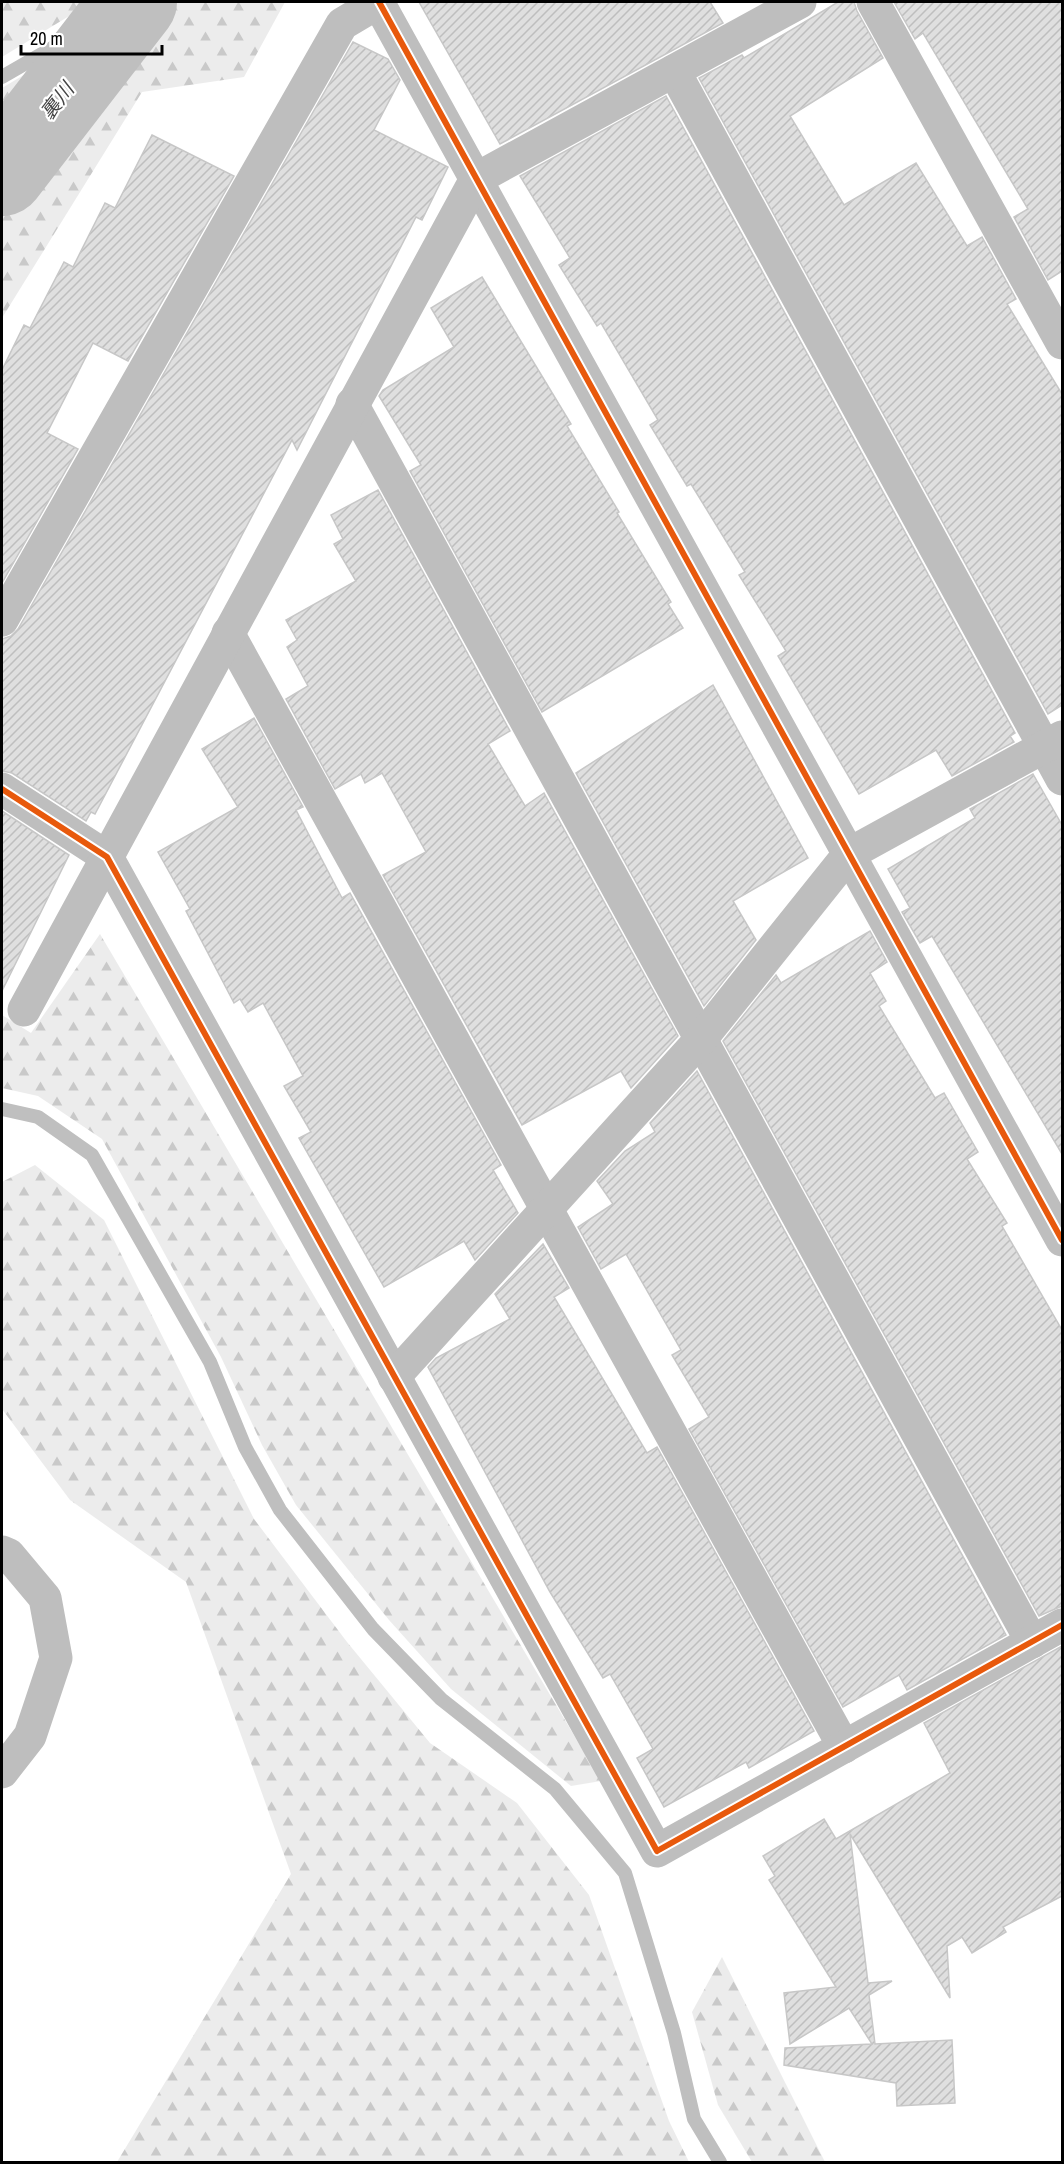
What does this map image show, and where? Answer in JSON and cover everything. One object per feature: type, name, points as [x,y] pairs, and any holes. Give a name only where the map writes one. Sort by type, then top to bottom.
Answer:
[{"type":"street","points":[[2,620],[342,24],[378,2],[1062,1240]]},
{"type":"street","points":[[24,1010],[476,179],[796,2]]},
{"type":"street","points":[[873,2],[1062,343]]},
{"type":"street","points":[[674,71],[1054,742],[1062,779]]},
{"type":"street","points":[[352,404],[1032,1642]]},
{"type":"street","points":[[228,633],[844,1747]]},
{"type":"street","points":[[394,1377],[700,1040],[849,854],[1054,742]]},
{"type":"street","points":[[2,789],[107,857],[657,1851],[1062,1625]]},
{"type":"street","points":[[2,1552],[9,1555],[45,1598],[56,1658],[30,1736],[2,1772]]},
{"type":"green space","points":[[2,2],[92,2],[2,57]]},
{"type":"green space","points":[[155,2],[285,2],[244,77],[142,92],[2,318],[2,201]]},
{"type":"green space","points":[[74,45],[2,132],[2,88]]},
{"type":"green space","points":[[100,934],[601,1781],[571,1786],[451,1689],[389,1620],[296,1505],[262,1445],[221,1357],[102,1139],[38,1096],[2,1088],[2,1015],[31,1033]]},
{"type":"green space","points":[[35,1165],[104,1220],[254,1519],[347,1642],[430,1743],[517,1803],[589,1895],[669,2121],[689,2162],[117,2162],[291,1874],[186,1582],[70,1500],[2,1409],[2,1182]]},
{"type":"green space","points":[[722,1957],[825,2162],[752,2162],[718,2105],[692,2012]]},
{"type":"building","points":[[419,2],[710,2],[723,23],[500,144]]},
{"type":"building","points":[[838,2],[854,2],[883,58],[790,116],[844,205],[916,163],[967,246],[982,237],[1016,299],[1007,304],[1062,394],[1062,705],[1048,714],[699,78],[742,55],[744,58]]},
{"type":"building","points":[[894,2],[1062,2],[1062,271],[1048,280],[1014,217],[1028,209],[923,33],[915,39]]},
{"type":"building","points":[[353,42],[388,59],[400,80],[374,130],[448,167],[422,220],[416,217],[297,450],[292,440],[95,814],[91,812],[86,821],[12,773],[2,771],[2,639],[11,636],[18,629]]},
{"type":"building","points":[[666,96],[1015,733],[1010,736],[1014,742],[952,776],[936,750],[859,794],[778,656],[786,651],[739,575],[745,572],[691,484],[687,486],[650,425],[658,420],[601,323],[597,326],[559,265],[570,258],[520,176]]},
{"type":"building","points":[[152,135],[234,176],[128,361],[93,343],[47,433],[78,449],[2,583],[2,370],[24,325],[30,328],[64,262],[73,267],[105,203],[115,208]]},
{"type":"building","points":[[482,277],[571,424],[567,426],[671,602],[668,604],[683,628],[542,712],[410,471],[421,465],[379,396],[383,390],[454,347],[431,308]]},
{"type":"building","points":[[378,490],[510,731],[488,744],[525,806],[544,793],[678,1036],[631,1088],[621,1071],[522,1125],[383,875],[426,852],[382,773],[365,783],[361,774],[335,789],[286,699],[308,686],[287,647],[297,640],[286,620],[356,581],[334,544],[343,539],[331,515]]},
{"type":"building","points":[[713,685],[808,858],[733,901],[756,940],[704,1006],[576,773]]},
{"type":"building","points":[[254,718],[303,807],[296,810],[342,898],[350,893],[501,1165],[493,1170],[518,1213],[475,1260],[464,1241],[384,1287],[299,1138],[311,1132],[284,1086],[303,1076],[263,1003],[248,1012],[240,999],[234,1003],[186,911],[190,909],[158,852],[238,807],[202,749]]},
{"type":"building","points":[[1033,774],[1062,825],[1062,1154],[932,936],[920,943],[902,912],[910,908],[888,869],[975,818],[970,809]]},
{"type":"building","points":[[2,811],[69,855],[2,991]]},
{"type":"building","points":[[870,931],[887,962],[870,973],[886,1001],[879,1006],[935,1098],[944,1093],[978,1152],[967,1159],[1007,1223],[1002,1226],[1062,1330],[1062,1606],[1039,1616],[723,1041],[776,975],[781,983]]},
{"type":"building","points":[[697,1071],[1006,1635],[907,1690],[899,1675],[843,1707],[689,1429],[709,1417],[672,1355],[681,1350],[626,1254],[601,1269],[578,1227],[613,1204],[597,1181],[625,1151],[655,1132],[650,1123]]},
{"type":"building","points":[[543,1244],[569,1288],[554,1297],[647,1453],[657,1447],[814,1731],[749,1768],[746,1762],[664,1807],[637,1758],[653,1749],[610,1674],[603,1678],[550,1592],[428,1367],[436,1358],[510,1319],[495,1294]]},
{"type":"building","points":[[1062,1646],[1062,1896],[1003,1927],[1006,1932],[972,1953],[962,1937],[947,1946],[950,1998],[850,1834],[868,1983],[892,1981],[869,1995],[875,2044],[952,2040],[955,2103],[897,2106],[896,2083],[784,2065],[785,2048],[872,2044],[849,2008],[790,2044],[784,1993],[836,1987],[769,1880],[775,1876],[763,1856],[824,1819],[836,1839],[950,1773],[924,1723]]},
{"type":"waterway","points":[[2,77],[132,2]]},
{"type":"waterway","name":"裏川","points":[[2,173],[134,2]]},
{"type":"waterway","points":[[2,1109],[38,1117],[92,1155],[210,1362],[245,1447],[280,1510],[373,1629],[441,1699],[555,1789],[625,1873],[674,2033],[694,2119],[720,2162]]},
{"type":"cycle path","points":[[379,2],[1062,1240]]},
{"type":"cycle path","points":[[2,789],[107,857],[657,1851],[1062,1625]]}]
